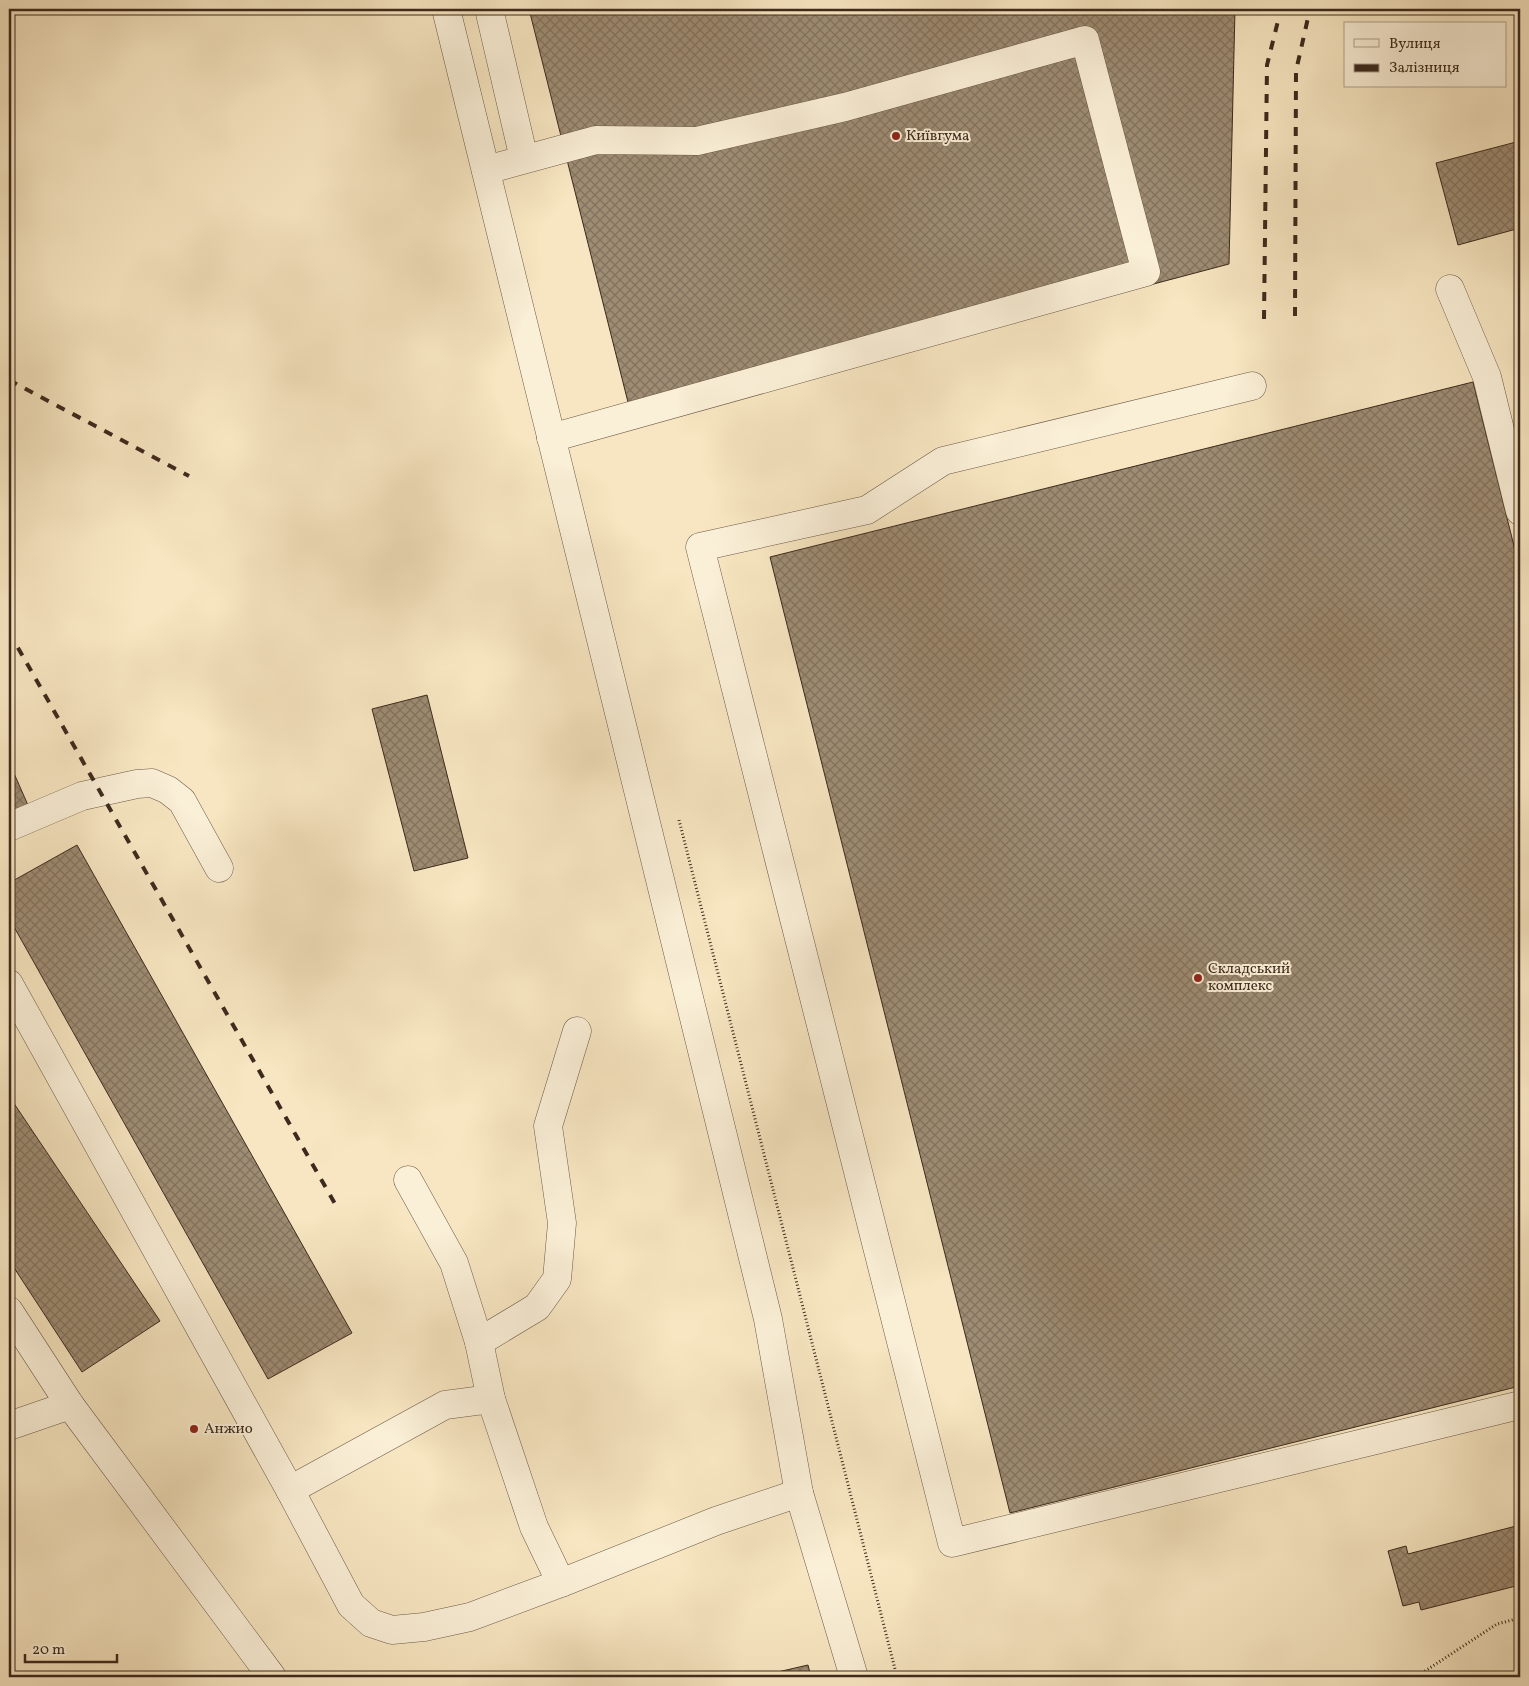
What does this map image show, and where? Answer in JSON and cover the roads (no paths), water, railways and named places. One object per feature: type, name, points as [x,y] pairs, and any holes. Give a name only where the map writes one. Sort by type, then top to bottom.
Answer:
[{"type":"street","points":[[446,9],[768,1319],[799,1493],[854,1677]]},
{"type":"street","points":[[489,9],[524,160]]},
{"type":"street","points":[[486,170],[596,140],[697,141],[845,107],[1085,40],[1146,272],[551,438]]},
{"type":"street","points":[[1450,289],[1487,377],[1520,511]]},
{"type":"street","points":[[1252,386],[943,461],[867,510],[700,546],[952,1543],[1520,1405]]},
{"type":"street","points":[[9,827],[82,796],[137,784],[152,783],[168,790],[182,801],[219,868]]},
{"type":"street","points":[[9,984],[290,1490],[351,1605],[371,1623],[392,1630],[424,1627],[470,1617],[561,1583],[716,1520],[799,1493]]},
{"type":"street","points":[[479,1342],[537,1307],[557,1279],[562,1222],[548,1126],[577,1031]]},
{"type":"street","points":[[408,1180],[454,1263],[479,1342],[491,1399],[534,1527],[561,1583]]},
{"type":"street","points":[[9,1310],[70,1405],[272,1677]]},
{"type":"street","points":[[290,1490],[445,1405],[491,1399]]},
{"type":"street","points":[[9,1426],[70,1405]]},
{"type":"railway","points":[[1264,319],[1267,65],[1281,9]]},
{"type":"railway","points":[[1295,316],[1296,71],[1310,9]]},
{"type":"railway","points":[[9,380],[189,476]]},
{"type":"railway","points":[[9,632],[338,1209]]},
{"type":"place","name":"Київгума","points":[[896,136]]},
{"type":"place","name":"Складський комплекс","points":[[1198,978]]},
{"type":"place","name":"Анжио","points":[[194,1429]]}]
